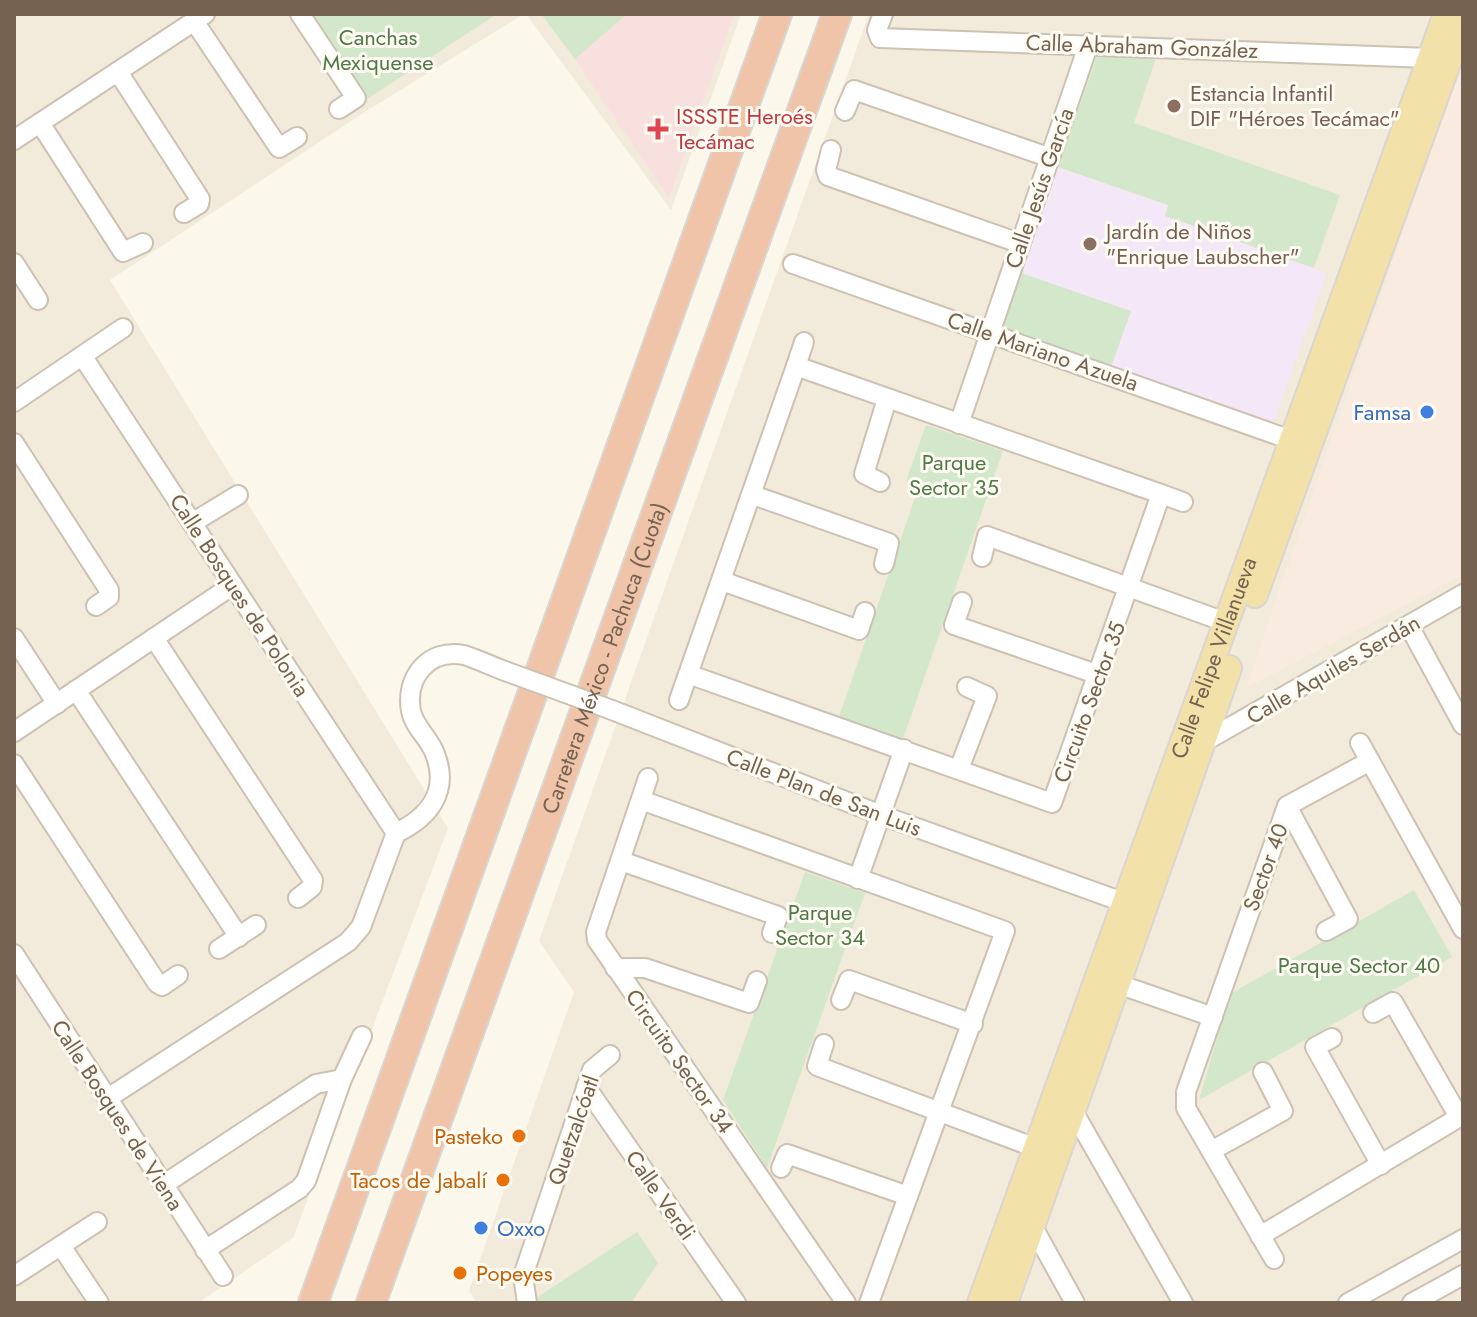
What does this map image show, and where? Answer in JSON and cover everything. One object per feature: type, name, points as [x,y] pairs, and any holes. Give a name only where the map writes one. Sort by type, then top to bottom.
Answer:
[{"type":"highway","points":[[313,1303],[777,14]]},
{"type":"highway","name":"Carretera México - Pachuca (Cuota)","points":[[371,1303],[837,14]]},
{"type":"main road","name":"Calle Felipe Villanueva","points":[[1005,1303],[1118,984],[1135,907],[1228,639],[1291,440],[1446,14]]},
{"type":"main road","name":"Calle Felipe Villanueva","points":[[980,1303],[1036,1148],[1202,743],[1228,639],[1463,22]]},
{"type":"street","points":[[300,14],[356,98],[339,109]]},
{"type":"street","name":"Calle Abraham González","points":[[883,14],[877,30],[880,38],[1089,43],[1430,58]]},
{"type":"street","points":[[14,140],[200,18],[279,148],[297,137]]},
{"type":"street","name":"Calle Jesús García","points":[[989,333],[1089,43]]},
{"type":"street","points":[[118,72],[200,199],[199,204],[184,213]]},
{"type":"street","points":[[845,111],[851,94],[858,91],[1048,157]]},
{"type":"street","points":[[40,123],[123,252],[143,243]]},
{"type":"street","points":[[831,150],[826,170],[828,176],[1019,243]]},
{"type":"street","points":[[14,263],[19,283],[38,300]]},
{"type":"street","name":"Calle Mariano Azuela","points":[[793,264],[1291,440]]},
{"type":"street","points":[[14,402],[123,328]]},
{"type":"street","points":[[959,424],[989,333]]},
{"type":"street","points":[[679,700],[804,342]]},
{"type":"street","name":"Calle Bosques de Polonia","points":[[83,357],[396,833]]},
{"type":"street","points":[[796,366],[1183,502]]},
{"type":"street","points":[[880,482],[864,474],[887,399]]},
{"type":"street","points":[[14,443],[109,590],[109,597],[96,606]]},
{"type":"street","name":"Circuito Sector 35","points":[[688,674],[1052,803],[1161,494]]},
{"type":"street","points":[[192,523],[238,495]]},
{"type":"street","points":[[753,495],[889,543],[884,564]]},
{"type":"street","points":[[982,557],[987,536],[1130,588],[1228,639]]},
{"type":"street","points":[[722,581],[859,630],[865,612]]},
{"type":"street","points":[[14,732],[233,585]]},
{"type":"street","name":"Calle Aquiles Serdán","points":[[1202,743],[1463,594]]},
{"type":"street","points":[[962,602],[954,625],[1099,675]]},
{"type":"street","points":[[1409,626],[1463,725]]},
{"type":"street","points":[[14,638],[57,704]]},
{"type":"street","points":[[154,638],[313,880],[312,887],[298,898]]},
{"type":"street","name":"Calle Plan de San Luis","points":[[396,833],[426,817],[435,802],[439,770],[435,754],[411,713],[411,687],[418,669],[435,657],[461,655],[881,815],[1135,907]]},
{"type":"street","points":[[959,769],[987,696],[967,687]]},
{"type":"street","points":[[76,690],[239,937]]},
{"type":"street","points":[[1360,743],[1463,929]]},
{"type":"street","points":[[858,879],[904,749]]},
{"type":"street","name":"Sector 40","points":[[1274,1259],[1186,1108],[1186,1092],[1287,806],[1370,761]]},
{"type":"street","points":[[14,764],[157,983],[162,986],[178,975]]},
{"type":"street","name":"Circuito Sector 34","points":[[648,778],[596,932],[597,940],[846,1303]]},
{"type":"street","points":[[641,800],[1005,931],[869,1303]]},
{"type":"street","points":[[1287,806],[1348,919],[1326,931]]},
{"type":"street","points":[[108,1098],[348,942],[361,927],[396,833]]},
{"type":"street","points":[[621,861],[778,916],[772,933]]},
{"type":"street","points":[[219,949],[256,925]]},
{"type":"street","name":"Calle Bosques de Viena","points":[[14,954],[223,1276]]},
{"type":"street","points":[[615,968],[645,968],[749,1003],[757,981]]},
{"type":"street","points":[[841,1000],[849,980],[973,1024]]},
{"type":"street","points":[[1118,984],[1213,1017]]},
{"type":"street","points":[[1260,1236],[1461,1116],[1393,1002],[1373,1013]]},
{"type":"street","points":[[205,1250],[299,1189],[306,1181],[342,1079],[362,1036]]},
{"type":"street","points":[[1332,1038],[1315,1047],[1381,1165]]},
{"type":"street","points":[[824,1044],[817,1066],[1036,1148]]},
{"type":"street","name":"Quetzalcóatl","points":[[527,1303],[523,1297],[523,1276],[586,1087],[592,1070],[610,1055]]},
{"type":"street","points":[[1211,1151],[1283,1111],[1263,1072]]},
{"type":"street","points":[[163,1185],[316,1084],[342,1079]]},
{"type":"street","name":"Calle Verdi","points":[[586,1087],[736,1303]]},
{"type":"street","points":[[1073,1111],[1183,1303]]},
{"type":"street","points":[[781,1168],[789,1154],[908,1196]]},
{"type":"street","points":[[14,1276],[97,1222]]},
{"type":"street","points":[[1033,1227],[1075,1303]]},
{"type":"street","points":[[1348,1303],[1463,1239]]},
{"type":"street","points":[[61,1246],[99,1303]]},
{"type":"street","points":[[1412,1303],[1463,1275]]},
{"type":"shaded area","points":[[14,14],[524,14],[368,110],[110,280],[448,828],[293,1238],[198,1303],[14,1303]]},
{"type":"shaded area","name":"ISSSTE Heroés Tecámac","points":[[526,14],[741,14],[671,210]]},
{"type":"shaded area","name":"ISSSTE Heroés Tecámac","points":[[625,14],[734,14],[669,198],[575,59]]},
{"type":"shaded area","points":[[869,14],[1463,14],[1463,1303],[477,1303],[469,1291],[574,992],[539,941]]},
{"type":"shaded area","points":[[1463,61],[1463,575],[1246,688],[1352,378]]},
{"type":"shaded area","points":[[1052,165],[1169,206],[1166,216],[1327,273],[1273,424],[1111,367],[1131,311],[1015,271]]},
{"type":"green space","name":"Canchas Mexiquense","points":[[312,14],[497,14],[367,99]]},
{"type":"green space","points":[[541,14],[627,14],[575,59]]},
{"type":"green space","points":[[1097,56],[1156,58],[1134,123],[1340,195],[1314,268],[1165,216],[1168,205],[1058,167]]},
{"type":"green space","points":[[1015,271],[1131,311],[1111,367],[996,327]]},
{"type":"green space","name":"Parque Sector 35","points":[[926,425],[1003,451],[903,739],[839,717],[919,486],[906,481]]},
{"type":"green space","name":"Parque Sector 34","points":[[805,872],[865,893],[767,1168],[723,1100]]},
{"type":"green space","name":"Parque Sector 40","points":[[1414,890],[1452,957],[1199,1100],[1230,994]]},
{"type":"green space","points":[[637,1232],[658,1263],[631,1303],[535,1303],[533,1300]]},
{"type":"place","name":"Estancia Infantil DIF \"Héroes Tecámac\"","points":[[1174,106]]},
{"type":"place","name":"ISSSTE Heroés Tecámac","points":[[658,129]]},
{"type":"place","name":"Jardín de Niños \"Enrique Laubscher\"","points":[[1090,244]]},
{"type":"place","name":"Famsa","points":[[1427,412]]},
{"type":"place","name":"Pasteko","points":[[519,1136]]},
{"type":"place","name":"Tacos de Jabalí","points":[[503,1180]]},
{"type":"place","name":"Oxxo","points":[[481,1228]]},
{"type":"place","name":"Popeyes","points":[[460,1273]]}]
